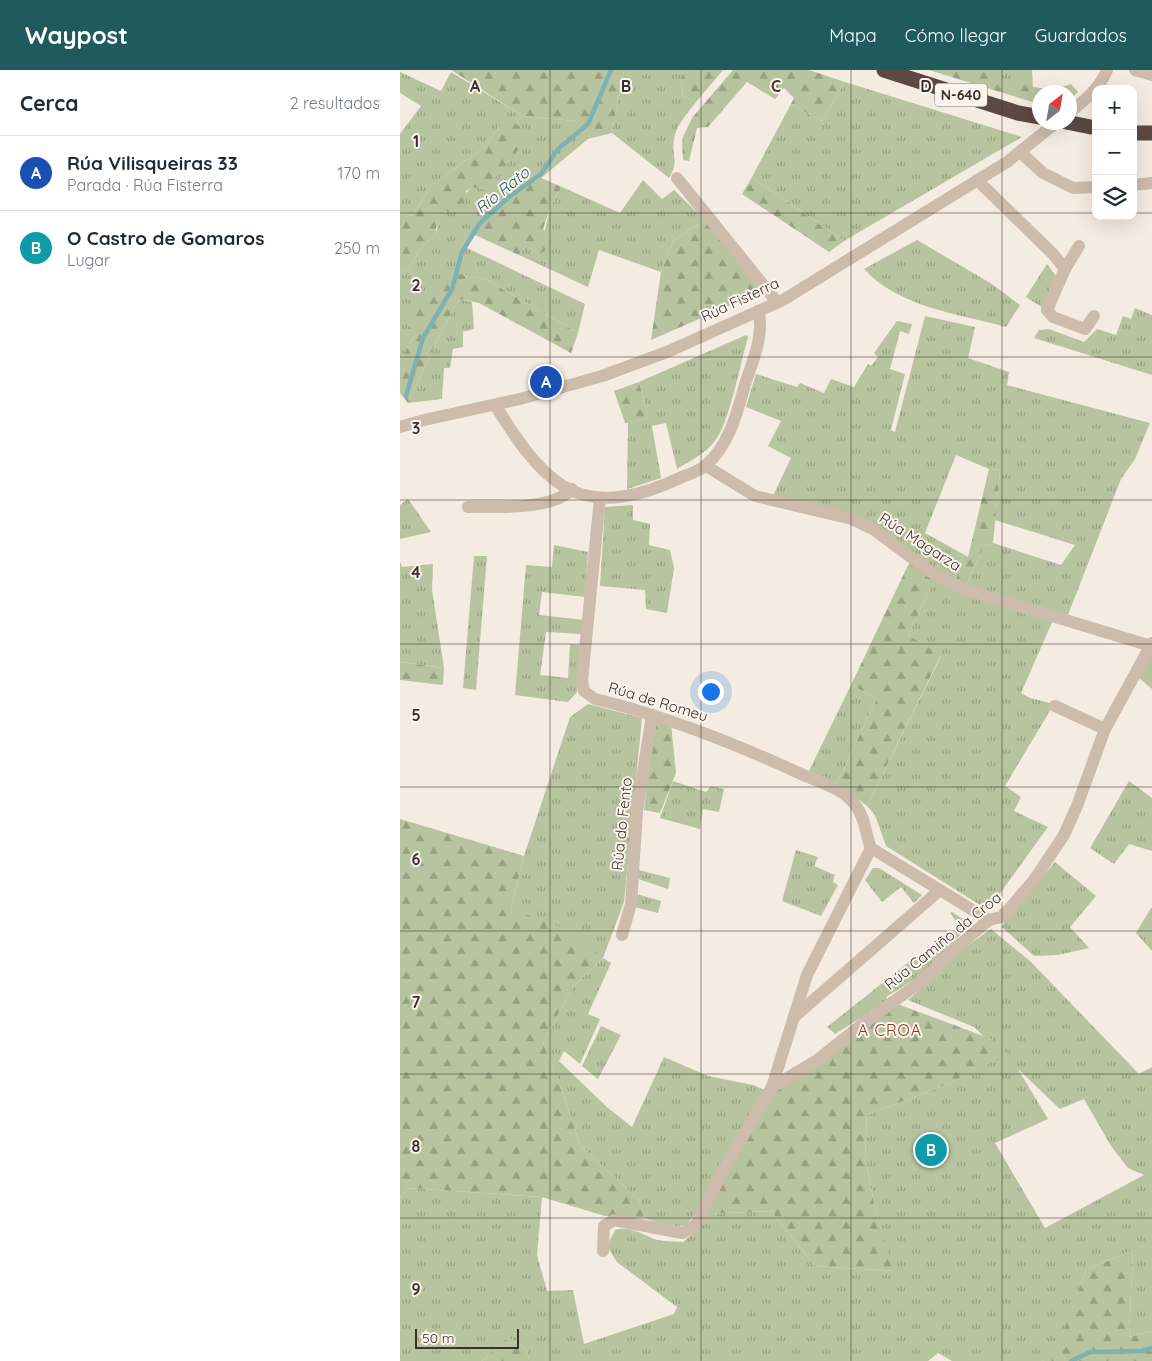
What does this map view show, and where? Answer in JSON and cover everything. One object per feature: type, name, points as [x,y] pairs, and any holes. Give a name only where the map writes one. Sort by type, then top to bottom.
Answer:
[{"type":"highway","name":"N-640","points":[[884,70],[1018,113],[1032,116]]},
{"type":"highway","points":[[1077,124],[1092,127]]},
{"type":"highway","points":[[1137,132],[1152,134]]},
{"type":"street","points":[[1077,106],[1088,97],[1107,70]]},
{"type":"street","points":[[1136,70],[1152,75]]},
{"type":"street","name":"Rúa Fisterra","points":[[401,422],[495,405],[602,376],[667,352],[758,311],[777,302],[977,180],[1024,149],[1047,130]]},
{"type":"street","points":[[1024,149],[1043,173],[1073,188],[1092,188]]},
{"type":"street","points":[[677,178],[777,302]]},
{"type":"street","points":[[977,180],[1052,254],[1064,269]]},
{"type":"street","points":[[1137,185],[1152,183]]},
{"type":"street","points":[[1079,246],[1064,269],[1047,310],[1053,317],[1085,329],[1094,316]]},
{"type":"street","points":[[495,405],[521,443],[546,472],[563,486],[600,498],[640,493],[667,484],[706,466],[722,444],[733,424],[760,329],[758,311]]},
{"type":"street","name":"Rúa Magarza","points":[[706,466],[755,496],[852,519],[873,529],[931,572],[963,589],[1151,644]]},
{"type":"street","points":[[468,507],[507,508],[550,501],[566,496],[572,489]]},
{"type":"street","name":"Rúa de Romeu","points":[[600,498],[582,681],[584,691],[595,699],[682,724],[761,756],[843,793],[856,805],[865,824],[871,848]]},
{"type":"street","name":"Rúa Camiño da Croa","points":[[772,1087],[816,1061],[864,1022],[926,978],[950,953],[989,920],[1000,917],[1010,908],[1034,880],[1064,835],[1077,806],[1105,729],[1151,644]]},
{"type":"street","points":[[1055,706],[1105,729]]},
{"type":"street","name":"Rúa do Fento","points":[[622,935],[631,904],[637,811],[652,715]]},
{"type":"street","points":[[604,1251],[604,1226],[614,1220],[682,1233],[696,1226],[722,1170],[772,1087],[807,975],[871,848],[989,920]]},
{"type":"street","points":[[794,1017],[940,890]]},
{"type":"green space","points":[[451,70],[624,70],[612,133],[588,139],[575,121],[523,116]]},
{"type":"green space","points":[[624,70],[684,70],[681,77],[683,96],[696,102],[683,119],[675,134],[673,145],[675,162],[669,178],[612,133]]},
{"type":"green space","points":[[684,70],[723,70],[696,102],[683,96],[681,77]]},
{"type":"green space","points":[[733,70],[809,70],[845,82],[822,121],[791,104],[794,98],[784,88],[775,99],[747,82],[708,127],[697,128],[689,161],[683,160],[682,139],[692,118]]},
{"type":"green space","points":[[929,70],[976,70],[1032,86],[1032,102]]},
{"type":"green space","points":[[974,70],[1032,70],[1032,88]]},
{"type":"green space","points":[[400,72],[441,91],[451,72],[523,116],[575,121],[588,139],[541,178],[504,195],[465,247],[585,304],[578,333],[487,280],[457,273],[415,334],[400,361],[400,273],[410,268],[422,246],[436,235],[440,220],[476,182],[500,126],[486,146],[432,185],[412,216],[400,213],[400,134],[421,106],[400,93]]},
{"type":"green space","points":[[845,82],[1022,137],[844,241],[752,177],[791,104],[822,121]]},
{"type":"green space","points":[[512,122],[525,129],[521,147],[485,190],[473,187],[466,191],[466,200],[453,213],[446,211],[436,228],[436,235],[422,246],[410,268],[400,273],[400,213],[412,216],[432,185],[486,146],[500,126]]},
{"type":"green space","points":[[752,177],[844,241],[829,252],[742,194]]},
{"type":"green space","points":[[541,178],[562,187],[551,205],[543,229],[549,237],[545,251],[539,254],[526,245],[519,255],[473,234],[504,195]]},
{"type":"green space","points":[[643,180],[662,199],[674,190],[705,220],[673,241],[661,272],[599,250],[588,287],[519,255],[526,245],[539,254],[551,205],[562,187],[620,213]]},
{"type":"green space","points":[[705,220],[765,290],[651,340],[661,272],[673,241]]},
{"type":"green space","points":[[917,240],[992,284],[1020,305],[1006,327],[949,313],[911,301],[878,282],[864,269]]},
{"type":"green space","points":[[1047,264],[1056,276],[1043,308],[1026,297]]},
{"type":"green space","points":[[457,273],[487,280],[578,333],[571,353],[479,303],[459,299],[439,336],[408,403],[400,393],[400,361],[415,334],[408,329],[412,318],[416,308],[426,295]]},
{"type":"green space","points":[[459,299],[472,302],[474,329],[463,332],[463,347],[453,349],[450,368],[444,368],[442,399],[408,403],[439,336]]},
{"type":"green space","points":[[1135,308],[1152,315],[1152,375],[1034,338],[1039,330],[1049,329],[1084,342],[1097,329],[1116,335],[1123,316],[1131,319]]},
{"type":"green space","points":[[925,316],[975,327],[968,358],[1009,372],[1007,385],[1150,423],[1135,459],[1121,479],[1068,615],[966,586],[984,546],[993,543],[1061,565],[1075,545],[995,520],[1000,470],[989,469],[956,455],[925,533],[963,554],[956,580],[940,574],[883,532],[772,498],[791,458],[768,446],[781,421],[746,407],[756,374],[797,387],[800,383],[824,393],[831,379],[854,387],[868,364],[871,366],[878,357],[874,353],[897,321],[912,324],[909,334],[900,331],[890,369],[905,374],[891,430],[895,432]]},
{"type":"green space","points":[[746,335],[748,337],[730,407],[715,441],[702,453],[677,469],[666,423],[652,426],[661,478],[627,489],[628,422],[648,418],[639,382]]},
{"type":"green space","points":[[639,382],[648,418],[625,423],[614,391]]},
{"type":"green space","points":[[989,469],[1000,470],[993,543],[984,546],[966,586],[956,580],[963,554],[968,557]]},
{"type":"green space","points":[[408,499],[431,532],[400,539],[400,505]]},
{"type":"green space","points":[[633,505],[633,520],[650,524],[649,545],[670,550],[674,568],[667,613],[646,609],[645,590],[600,586],[605,507]]},
{"type":"green space","points":[[554,545],[588,552],[585,597],[542,592],[539,615],[584,620],[582,634],[546,632],[540,675],[568,678],[570,644],[580,645],[577,692],[568,702],[515,695],[526,565],[552,567]]},
{"type":"green space","points":[[474,556],[487,556],[476,690],[463,688]]},
{"type":"green space","points":[[400,561],[402,567],[433,564],[432,590],[444,668],[400,662]]},
{"type":"green space","points":[[910,561],[935,579],[908,635],[941,655],[867,806],[837,783],[877,698],[851,685]]},
{"type":"green space","points":[[935,579],[1053,620],[1021,693],[1030,698],[1054,704],[1005,786],[1021,797],[1014,811],[1048,827],[988,910],[886,846],[875,815],[867,806],[941,656],[908,635]]},
{"type":"green space","points":[[1152,654],[1152,689],[1139,678]]},
{"type":"green space","points":[[400,662],[444,668],[443,685],[400,680]]},
{"type":"green space","points":[[851,685],[877,698],[837,783],[809,771]]},
{"type":"green space","points":[[588,704],[642,718],[624,902],[603,958],[511,909],[524,856],[570,717]]},
{"type":"green space","points":[[654,721],[671,724],[676,773],[660,813],[644,810]]},
{"type":"green space","points":[[673,781],[706,792],[711,786],[724,789],[719,812],[703,809],[700,829],[660,818]]},
{"type":"green space","points":[[1129,781],[1152,798],[1152,851],[1129,844],[1114,864],[1090,848]]},
{"type":"green space","points":[[400,819],[524,856],[511,909],[561,927],[603,958],[572,988],[543,1043],[564,1096],[580,1145],[639,1200],[644,1218],[605,1216],[542,1197],[408,1188],[400,1198]]},
{"type":"green space","points":[[796,850],[818,857],[814,866],[835,875],[833,882],[838,885],[821,916],[782,901]]},
{"type":"green space","points":[[1055,862],[1096,896],[1070,927],[1089,948],[1058,955],[1034,956],[1002,927],[1006,917],[1014,911]]},
{"type":"green space","points":[[873,868],[879,868],[922,895],[914,903],[901,887],[882,902],[865,880]]},
{"type":"green space","points":[[639,870],[670,878],[668,889],[638,879]]},
{"type":"green space","points":[[637,894],[661,901],[658,913],[635,907]]},
{"type":"green space","points":[[1152,908],[1152,951],[1136,933]]},
{"type":"green space","points":[[952,912],[966,921],[969,926],[920,976],[886,997],[888,1001],[835,1034],[827,1027],[914,958],[917,961],[961,928],[950,913]]},
{"type":"green space","points":[[991,929],[1030,961],[1139,1074],[1152,1067],[1152,1331],[1129,1337],[1133,1250],[1086,1270],[1055,1354],[1042,1361],[952,1361],[938,1353],[928,1361],[529,1361],[527,1349],[508,1337],[482,1361],[400,1361],[400,1198],[408,1188],[542,1197],[537,1255],[547,1291],[573,1290],[584,1344],[674,1314],[677,1307],[617,1262],[607,1246],[615,1230],[625,1229],[639,1232],[657,1240],[683,1242],[699,1228],[707,1214],[771,1211],[815,1266],[893,1271],[876,1213],[865,1156],[867,1115],[945,1085],[1004,1056],[974,1027],[908,1000],[935,976],[953,956]],"holes":[[[1018,1069],[1060,1109],[1084,1099],[1111,1146],[1128,1168],[1144,1175],[1045,1228],[995,1143],[1048,1119]]]},
{"type":"green space","points":[[603,958],[611,963],[588,1014],[600,1019],[580,1064],[564,1051],[559,1061],[608,1108],[632,1127],[664,1057],[708,1076],[753,1085],[765,1090],[693,1217],[686,1225],[673,1227],[644,1218],[639,1200],[580,1145],[564,1096],[543,1043],[572,988]]},
{"type":"green space","points":[[895,1003],[994,1040],[1008,1055],[945,1085],[867,1115],[865,1156],[876,1213],[894,1271],[815,1266],[771,1211],[707,1214],[730,1169],[775,1091]]},
{"type":"green space","points":[[601,1026],[621,1035],[598,1079],[582,1066]]},
{"type":"green space","points":[[1133,1250],[1129,1337],[1152,1331],[1152,1361],[1042,1361],[1055,1353],[1086,1270]]},
{"type":"green space","points":[[508,1337],[527,1349],[529,1361],[482,1361]]},
{"type":"waterway","name":"Río Rato","points":[[406,396],[423,338],[452,289],[462,252],[480,223],[509,197],[541,174],[558,149],[588,124],[611,70]]},
{"type":"waterway","points":[[1071,1361],[1090,1352],[1142,1351],[1152,1348]]},
{"type":"place","name":"Rúa Vilisqueiras 33","points":[[546,382]]},
{"type":"place","name":"O Castro de Gomaros","points":[[931,1150]]},
{"type":"district","name":"A CROA","points":[[890,1030]]}]
